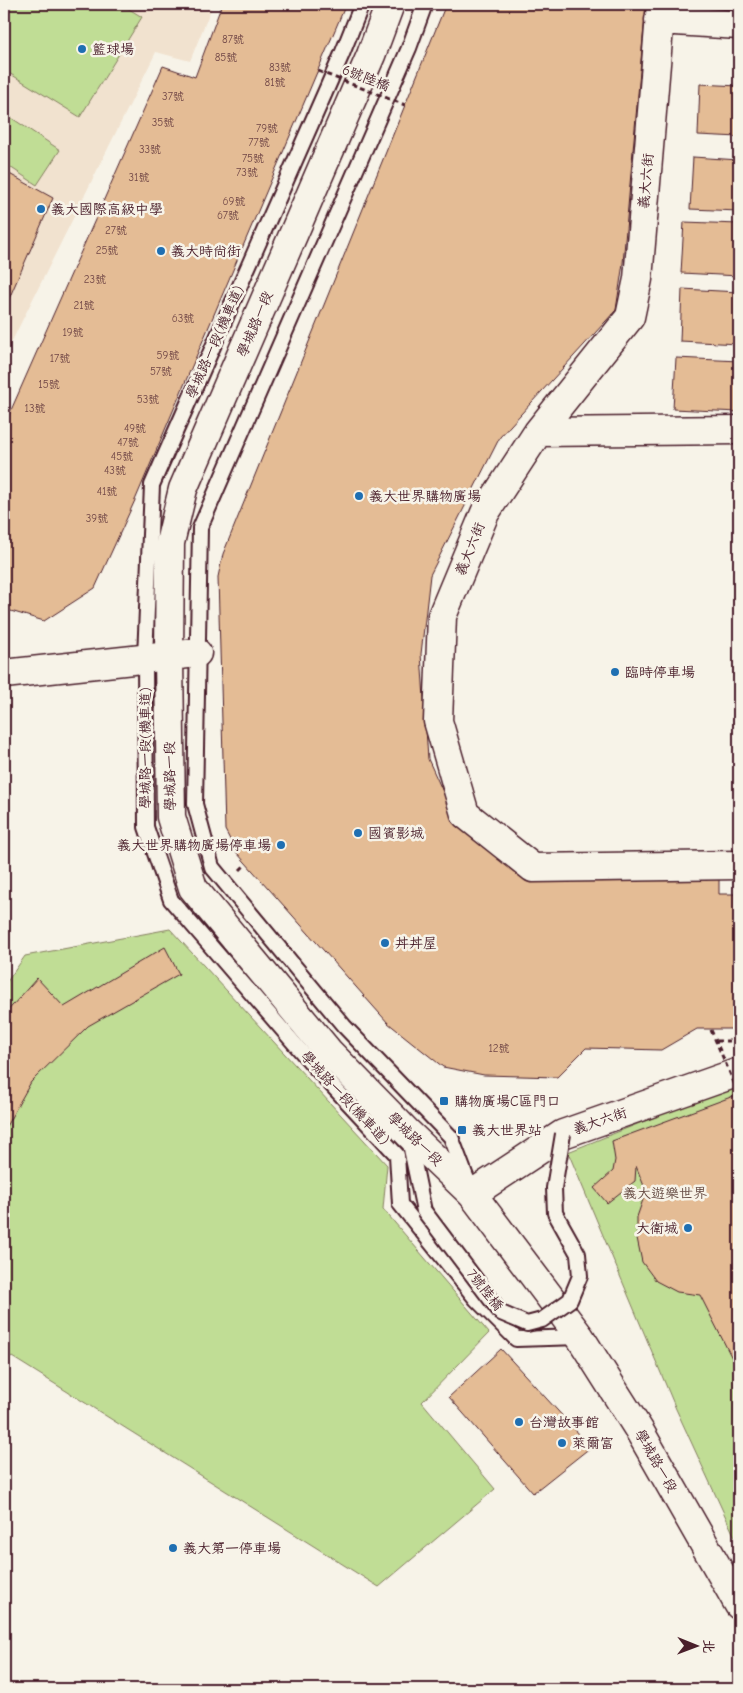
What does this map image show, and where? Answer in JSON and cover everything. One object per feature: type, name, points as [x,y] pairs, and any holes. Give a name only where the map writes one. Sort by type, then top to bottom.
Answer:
[{"type":"street","name":"學城路一段","points":[[390,4],[371,55],[183,489],[170,543],[157,657],[171,817],[192,888],[328,1051],[408,1133],[472,1194],[580,1337],[639,1430],[739,1605]]},
{"type":"street","points":[[660,12],[739,25]]},
{"type":"street","name":"義大六街","points":[[660,12],[638,279],[630,317],[538,432],[484,513],[442,616],[438,721],[465,814],[533,868],[739,866]]},
{"type":"street","points":[[538,432],[739,430]]},
{"type":"street","points":[[4,674],[197,653]]},
{"type":"street","name":"義大六街","points":[[472,1194],[563,1134],[739,1072]]},
{"type":"lane","name":"學城路一段(機車道)","points":[[362,4],[338,63],[152,484],[157,657],[146,827],[171,900],[313,1065],[397,1155],[400,1204],[476,1299],[516,1339],[580,1337]]},
{"type":"lane","points":[[425,4],[409,48],[200,528],[195,804],[212,867],[344,1026],[452,1137],[472,1194]]},
{"type":"lane","name":"7號陸橋","points":[[408,1133],[424,1211],[501,1313],[527,1324],[542,1320],[570,1300],[580,1276],[578,1254],[555,1213],[554,1188],[563,1134]]},
{"type":"path","name":"6號陸橋","points":[[318,72],[405,105]]},
{"type":"path","points":[[711,1030],[739,1094]]},
{"type":"path","points":[[716,1041],[739,1041]]},
{"type":"shaded area","name":"義大國際高級中學","points":[[4,4],[213,4],[190,61],[156,52],[4,357]]},
{"type":"green space","name":"籃球場","points":[[4,4],[121,4],[142,17],[80,117],[4,70]]},
{"type":"green space","points":[[4,113],[60,150],[37,185],[4,163]]},
{"type":"green space","points":[[170,929],[387,1165],[383,1209],[489,1333],[422,1402],[495,1489],[379,1587],[4,1352],[4,986],[25,956]]},
{"type":"green space","name":"義大遊樂世界","points":[[739,1083],[739,1546],[676,1409],[568,1152]]},
{"type":"building","name":"義大時尚街","points":[[222,4],[346,4],[136,498],[95,588],[44,621],[4,609],[4,426],[163,66],[195,77]]},
{"type":"building","name":"義大世界購物廣場","points":[[446,4],[646,4],[623,263],[616,310],[500,437],[430,575],[421,654],[428,759],[459,827],[509,862],[719,871],[719,894],[739,894],[739,1029],[697,1029],[661,1050],[586,1048],[557,1077],[484,1075],[443,1067],[388,1023],[237,853],[225,830],[218,577],[223,554]]},
{"type":"building","points":[[700,84],[739,86],[739,137],[698,135]]},
{"type":"building","points":[[693,157],[739,160],[739,211],[690,209]]},
{"type":"building","points":[[4,171],[53,198],[4,310]]},
{"type":"building","points":[[684,222],[739,224],[739,276],[681,273]]},
{"type":"building","points":[[682,289],[739,292],[739,344],[680,341]]},
{"type":"building","points":[[676,358],[739,361],[739,412],[673,409]]},
{"type":"building","points":[[165,947],[179,974],[88,1026],[31,1082],[4,1130],[4,1015],[37,978],[64,1007]]},
{"type":"building","name":"大衛城","points":[[739,1094],[739,1372],[700,1295],[677,1292],[656,1281],[642,1262],[637,1238],[637,1217],[646,1191],[636,1166],[635,1181],[607,1203],[594,1188],[613,1171],[615,1160],[612,1141]]},
{"type":"building","name":"台灣故事館","points":[[501,1349],[591,1447],[533,1493],[449,1397]]},
{"type":"place","name":"籃球場","points":[[82,49]]},
{"type":"place","name":"義大國際高級中學","points":[[41,209]]},
{"type":"place","name":"義大時尚街","points":[[161,251]]},
{"type":"place","name":"義大世界購物廣場","points":[[359,496]]},
{"type":"place","name":"臨時停車場","points":[[615,672]]},
{"type":"place","name":"國賓影城","points":[[358,833]]},
{"type":"place","name":"義大世界購物廣場停車場","points":[[281,845]]},
{"type":"place","name":"丼丼屋","points":[[385,943]]},
{"type":"place","name":"購物廣場C區門口","points":[[444,1101]]},
{"type":"place","name":"義大世界站","points":[[462,1130]]},
{"type":"place","name":"大衛城","points":[[688,1228]]},
{"type":"place","name":"台灣故事館","points":[[519,1422]]},
{"type":"place","name":"萊爾富","points":[[562,1443]]},
{"type":"place","name":"義大第一停車場","points":[[173,1548]]}]
